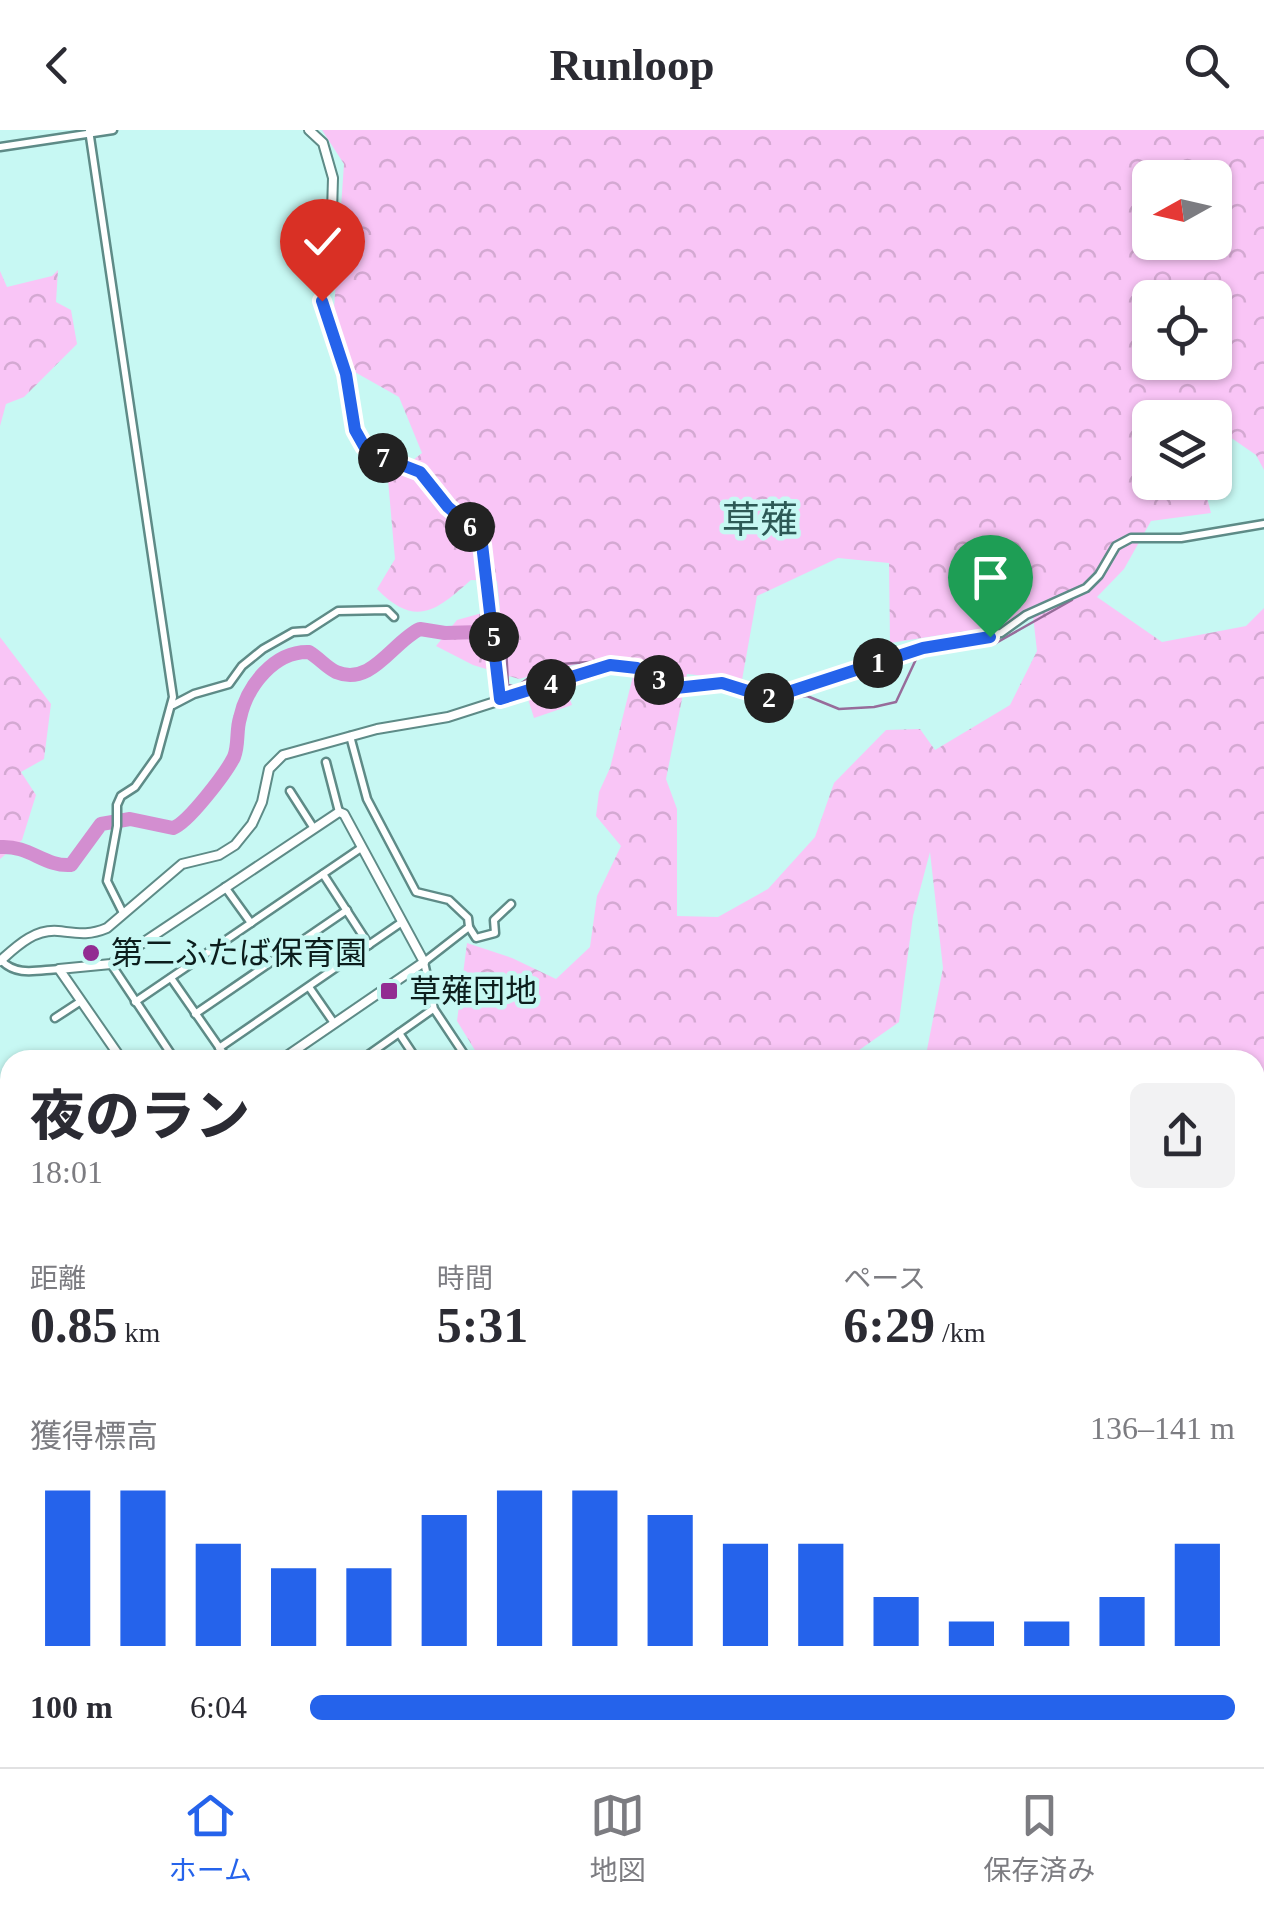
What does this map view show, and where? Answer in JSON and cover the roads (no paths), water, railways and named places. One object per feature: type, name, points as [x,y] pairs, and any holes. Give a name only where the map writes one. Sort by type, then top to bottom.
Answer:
[{"type":"street","points":[[0,147],[113,130]]},
{"type":"street","points":[[310,130],[322,143],[333,178],[331,246],[322,301],[346,374],[355,430],[364,446],[376,455],[420,472],[482,544],[500,699]]},
{"type":"street","points":[[89,132],[173,705],[157,756],[136,787],[121,796],[107,880],[123,913]]},
{"type":"street","points":[[339,812],[111,964],[21,971],[12,970],[1,960],[39,933],[55,930],[94,934],[107,928],[182,864],[220,855],[235,845],[252,824],[262,802],[268,770],[276,760],[292,752],[350,736],[427,722],[610,665],[637,668],[676,688],[722,683],[763,698],[785,695],[923,648],[1001,633],[1026,616],[1086,588],[1099,575],[1116,546],[1131,538],[1181,538],[1264,524]]},
{"type":"street","points":[[173,705],[228,684],[263,649],[293,632],[307,631],[338,611],[387,610],[394,617]]},
{"type":"street","points":[[350,736],[367,799],[416,892],[459,906],[476,938],[495,933],[494,920],[511,904]]},
{"type":"street","points":[[326,762],[339,812],[344,814],[424,962],[434,1009],[461,1050]]},
{"type":"street","points":[[290,792],[313,828]]},
{"type":"street","points":[[136,1002],[361,848]]},
{"type":"street","points":[[323,874],[370,945]]},
{"type":"street","points":[[225,887],[251,924]]},
{"type":"street","points":[[195,1014],[347,910]]},
{"type":"street","points":[[171,978],[220,1048],[402,922]]},
{"type":"street","points":[[295,1050],[469,927]]},
{"type":"street","points":[[111,964],[168,1050]]},
{"type":"street","points":[[59,969],[115,1050]]},
{"type":"street","points":[[310,987],[334,1023]]},
{"type":"street","points":[[56,1018],[81,1002]]},
{"type":"street","points":[[376,1050],[434,1009]]},
{"type":"street","points":[[399,1034],[410,1050]]},
{"type":"waterway","points":[[496,641],[506,646],[508,685],[516,687],[547,665],[632,659],[650,666],[647,683],[651,694],[667,696],[723,688],[763,702],[807,696],[839,709],[874,707],[896,702],[918,655],[996,643],[1072,600]]},
{"type":"waterway","points":[[0,847],[71,865],[101,824],[130,819],[173,828],[180,824],[206,797],[234,757],[240,718],[249,694],[264,673],[284,657],[309,652],[332,670],[349,675],[371,668],[420,629],[480,632]]},
{"type":"waterway","points":[[480,632],[489,637]]},
{"type":"place","name":"第二ふたば保育園","points":[[91,953]]},
{"type":"place","name":"草薙団地","points":[[389,991]]},
{"type":"district","name":"草薙","points":[[760,520]]}]
